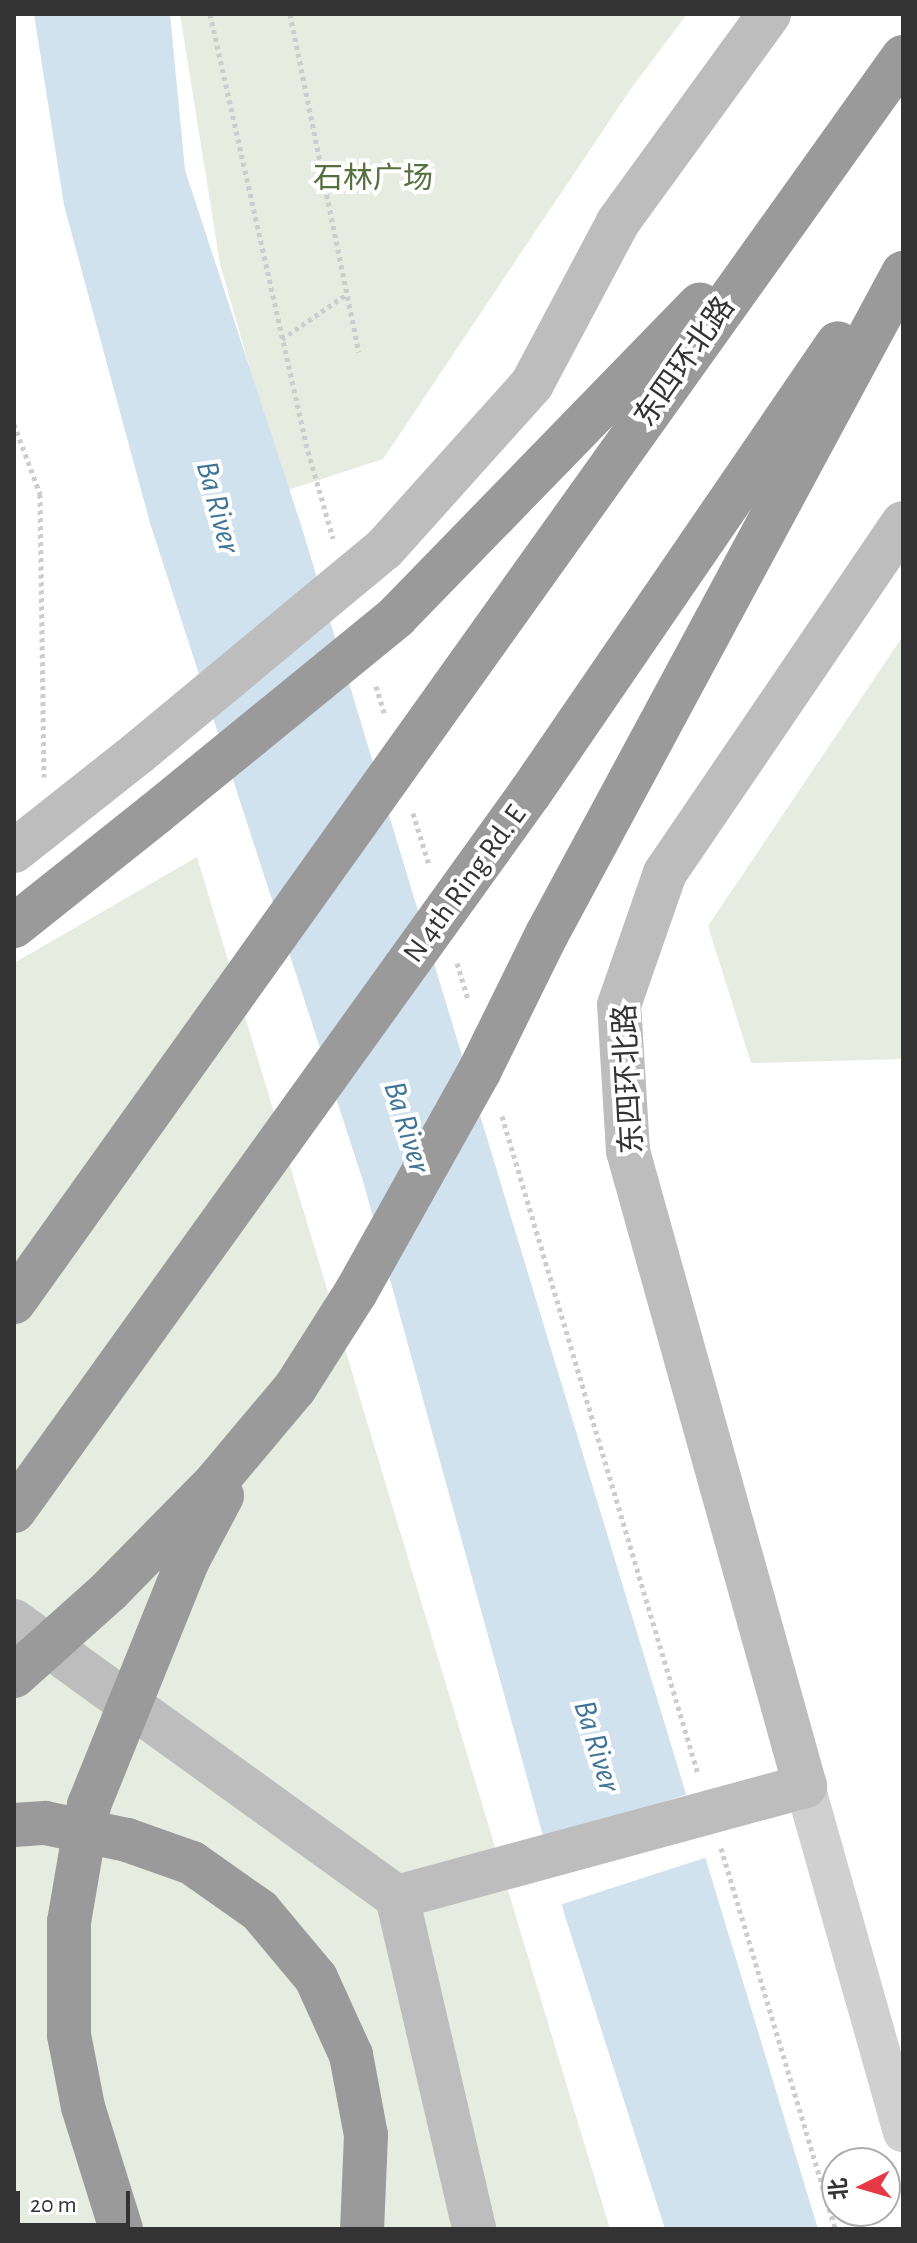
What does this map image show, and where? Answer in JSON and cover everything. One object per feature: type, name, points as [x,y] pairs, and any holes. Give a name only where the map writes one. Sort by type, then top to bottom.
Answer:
[{"type":"highway","points":[[14,1302],[903,57]]},
{"type":"highway","points":[[14,926],[396,617],[585,419],[787,218]]},
{"type":"highway","name":"N 4th Ring Rd. E","points":[[14,1511],[530,793],[903,248]]},
{"type":"highway","points":[[14,1676],[109,1591],[255,1435],[303,1376],[434,1156],[547,934],[903,273]]},
{"type":"highway","points":[[121,2229],[83,2107],[69,2035],[69,1922],[89,1805],[118,1726],[187,1562],[255,1435]]},
{"type":"highway","points":[[14,1825],[45,1823],[127,1840],[192,1863],[260,1911],[316,1978],[351,2055],[366,2135],[362,2229]]},
{"type":"street","points":[[30,838],[138,753],[384,549],[532,384],[618,222],[769,14]]},
{"type":"street","name":"东四环北路","points":[[805,1786],[628,1151],[619,1005],[665,873],[903,523]]},
{"type":"street","points":[[14,1621],[397,1897],[474,2229]]},
{"type":"street","points":[[397,1897],[805,1786],[903,2132]]},
{"type":"path","points":[[210,14],[282,339],[334,542]]},
{"type":"path","points":[[290,14],[359,352]]},
{"type":"path","points":[[282,339],[347,294]]},
{"type":"path","points":[[14,424],[40,494],[30,838]]},
{"type":"path","points":[[374,678],[387,724]]},
{"type":"path","points":[[409,799],[432,875]]},
{"type":"path","points":[[454,951],[471,1011]]},
{"type":"path","points":[[498,1102],[702,1787]]},
{"type":"path","points":[[716,1832],[835,2229]]},
{"type":"green space","name":"石林广场","points":[[180,14],[687,14],[630,90],[383,459],[285,491],[220,264]]},
{"type":"green space","points":[[903,636],[903,1059],[751,1063],[708,926]]},
{"type":"green space","points":[[197,857],[610,2229],[14,2229],[14,963]]},
{"type":"water","name":"Ba River","points":[[34,14],[170,14],[185,170],[301,525],[818,2229],[665,2229],[565,1916],[363,1181],[150,523],[64,205]]},
{"type":"pier","points":[[691,1793],[711,1856],[561,1905],[541,1842]]}]
